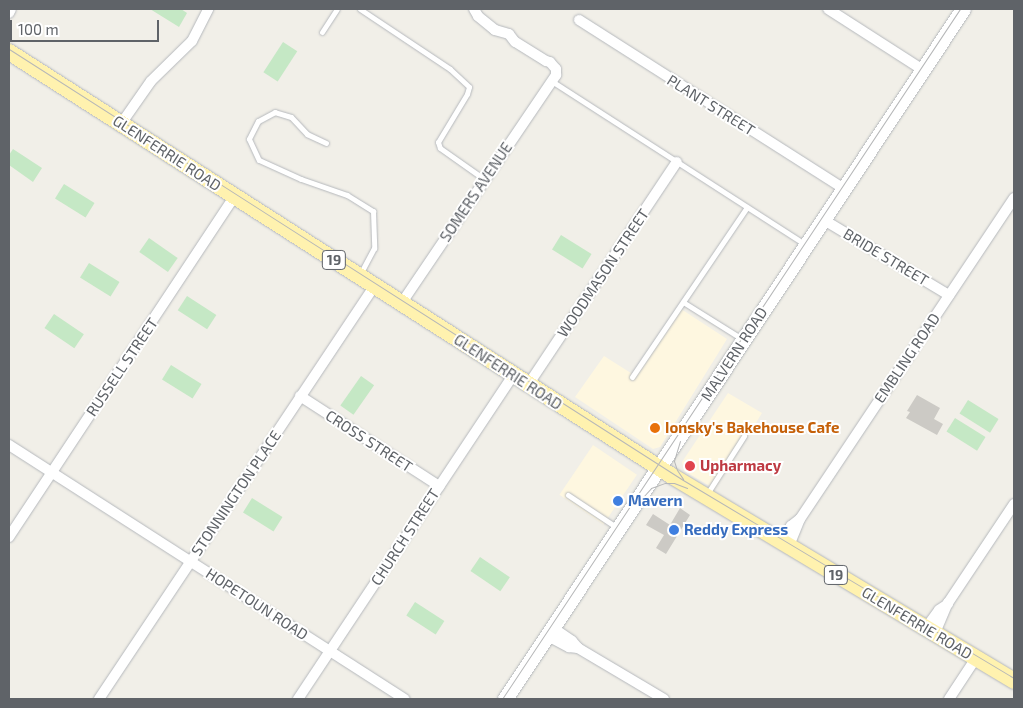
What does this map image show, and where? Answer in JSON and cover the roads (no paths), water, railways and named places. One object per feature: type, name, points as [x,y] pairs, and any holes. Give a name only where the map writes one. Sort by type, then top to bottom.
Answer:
[{"type":"main road","name":"MALVERN ROAD","points":[[505,699],[963,9]]},
{"type":"main road","name":"GLENFERRIE ROAD","points":[[9,52],[659,468],[1014,681]]},
{"type":"street","points":[[9,13],[11,9]]},
{"type":"street","points":[[121,124],[151,81],[192,41],[208,9]]},
{"type":"street","points":[[474,9],[478,16],[495,30],[509,34],[515,42],[550,62],[556,68],[556,75],[550,80]]},
{"type":"street","points":[[828,9],[923,70]]},
{"type":"street","name":"PLANT STREET","points":[[579,20],[844,189]]},
{"type":"street","name":"SOMERS AVENUE","points":[[401,304],[550,80]]},
{"type":"street","name":"WOODMASON STREET","points":[[528,385],[677,162]]},
{"type":"street","name":"RUSSELL STREET","points":[[9,537],[234,197]]},
{"type":"street","name":"EMBLING ROAD","points":[[785,544],[1014,198]]},
{"type":"street","name":"BRIDE STREET","points":[[824,220],[949,295]]},
{"type":"street","name":"STONNINGTON PLACE","points":[[99,699],[374,286]]},
{"type":"street","name":"CHURCH STREET","points":[[298,699],[513,375]]},
{"type":"street","name":"CROSS STREET","points":[[300,396],[439,486]]},
{"type":"street","name":"HOPETOUN ROAD","points":[[9,444],[405,699]]},
{"type":"street","points":[[931,631],[1014,504]]},
{"type":"street","points":[[550,632],[572,641],[578,648],[664,699]]},
{"type":"street","points":[[948,699],[976,658]]},
{"type":"lane","points":[[322,32],[337,9]]},
{"type":"lane","points":[[360,9],[450,69],[469,87],[467,94],[438,142],[440,148],[484,179]]},
{"type":"lane","points":[[550,80],[806,246]]},
{"type":"lane","points":[[326,142],[307,134],[291,117],[275,112],[258,121],[249,139],[258,160],[301,180],[347,195],[373,211],[374,248],[359,276]]},
{"type":"lane","points":[[632,378],[746,207]]},
{"type":"lane","points":[[683,302],[743,340]]},
{"type":"lane","points":[[705,496],[744,436]]},
{"type":"lane","points":[[568,495],[619,529]]},
{"type":"tram line","points":[[502,699],[960,9]]},
{"type":"tram line","points":[[9,49],[683,480],[1014,678]]},
{"type":"tram line","points":[[680,441],[674,461],[683,479]]},
{"type":"tram line","points":[[643,497],[651,488],[665,483],[674,483],[687,488]]},
{"type":"place","name":"Ionsky's Bakehouse Cafe","points":[[655,428]]},
{"type":"place","name":"Upharmacy","points":[[690,466]]},
{"type":"place","name":"Mavern","points":[[618,501]]},
{"type":"place","name":"Reddy Express","points":[[674,530]]}]
